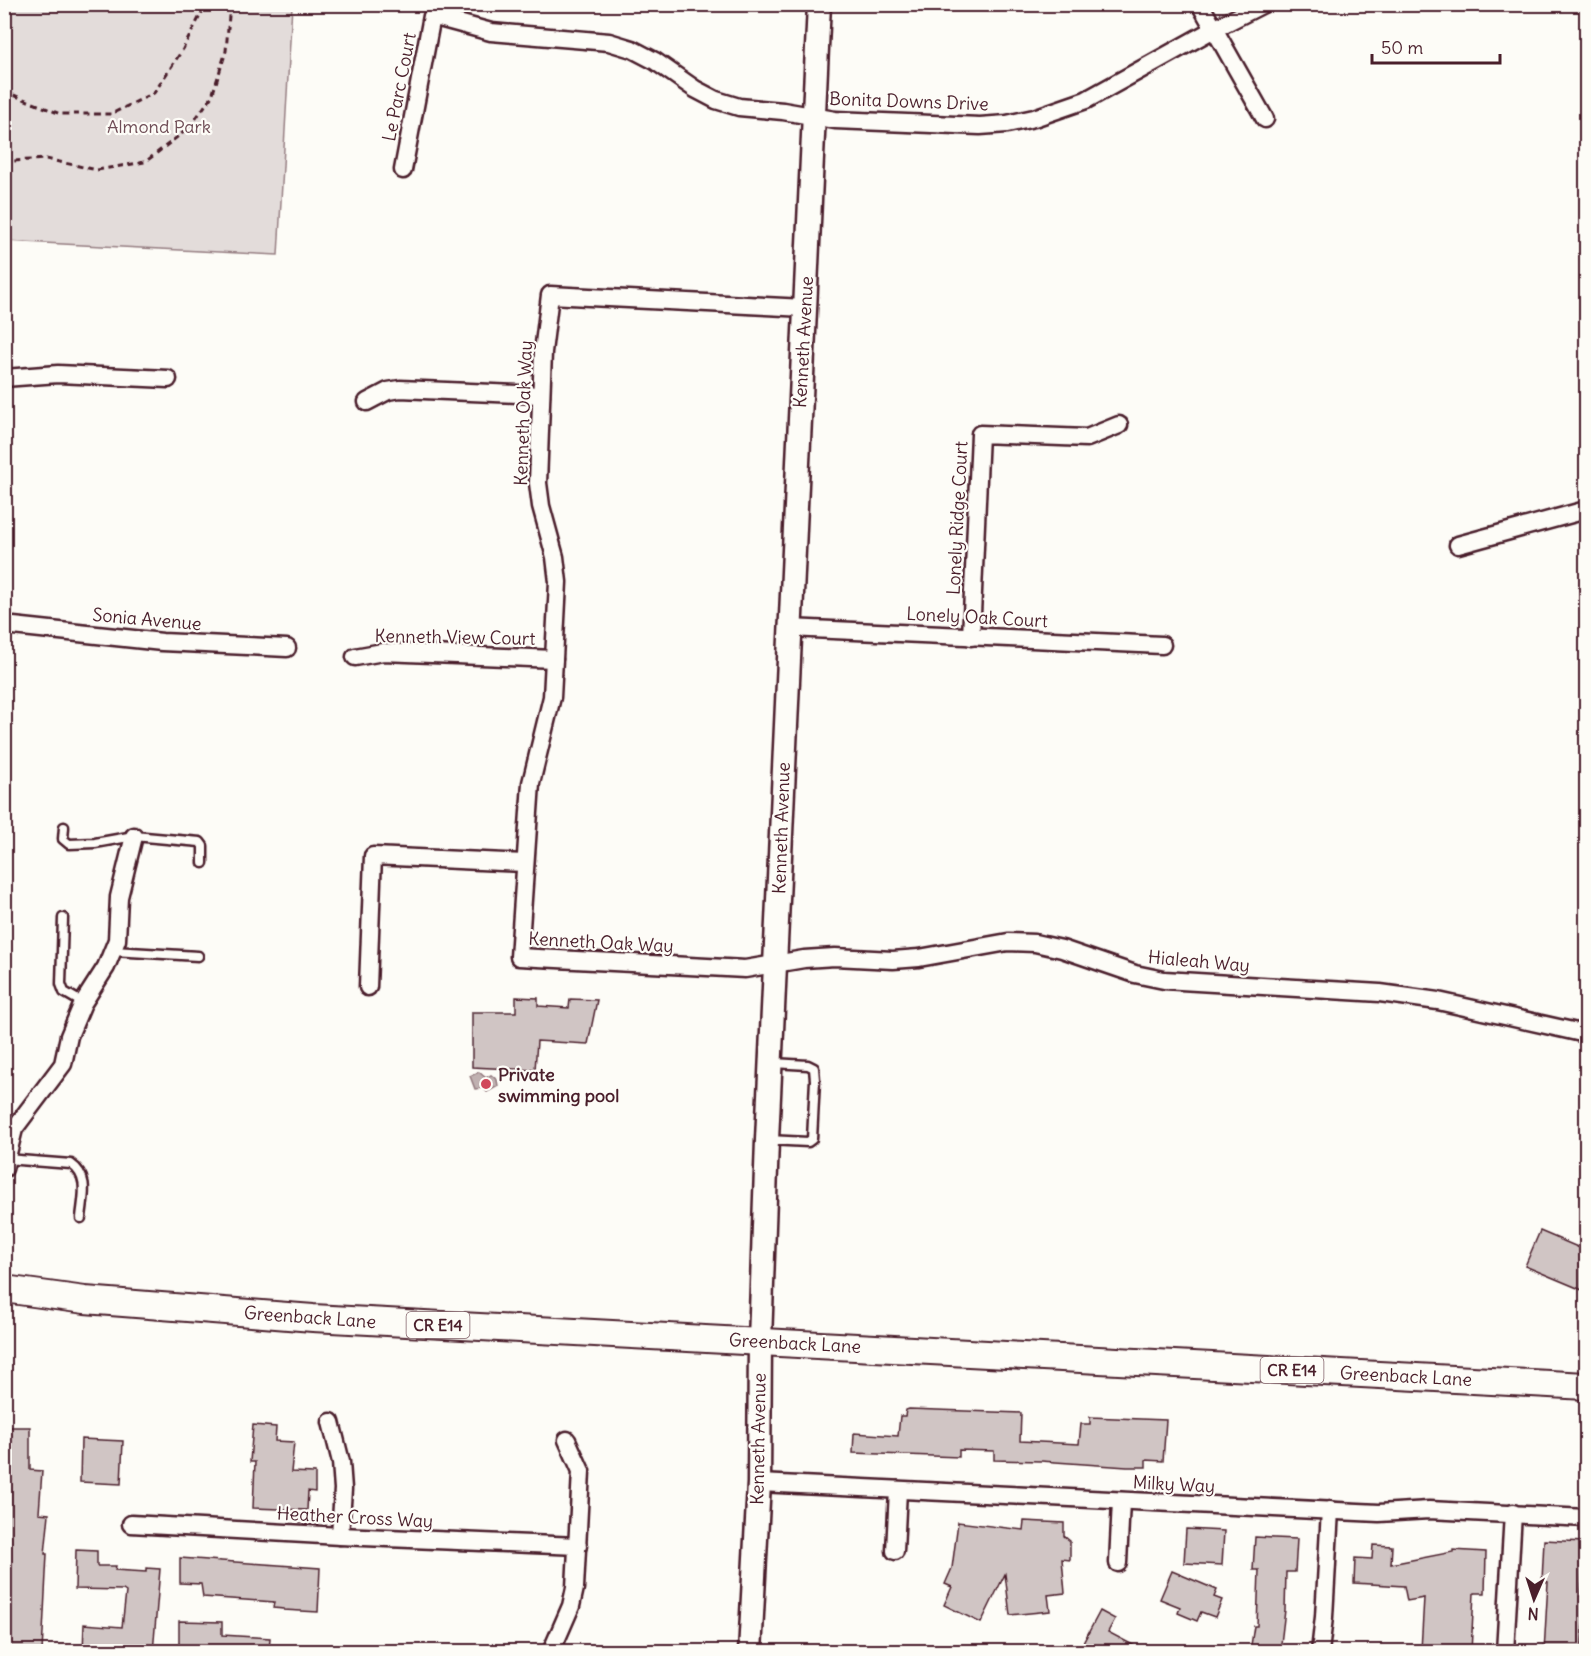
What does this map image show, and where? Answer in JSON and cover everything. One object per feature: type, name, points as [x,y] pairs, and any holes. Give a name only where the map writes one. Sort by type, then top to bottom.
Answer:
[{"type":"main road","name":"Kenneth Avenue","points":[[750,1652],[759,1483],[760,1341],[789,628],[819,4]]},
{"type":"main road","name":"Greenback Lane","points":[[4,1289],[85,1300],[313,1318],[1587,1386]]},
{"type":"street","points":[[1200,4],[1265,119]]},
{"type":"street","name":"Bonita Downs Drive","points":[[814,116],[835,120],[966,126],[1007,124],[1034,118],[1086,100],[1263,4]]},
{"type":"street","name":"Le Parc Court","points":[[403,170],[432,16],[491,32],[609,42],[632,49],[655,61],[695,89],[716,100],[739,107],[814,116]]},
{"type":"street","name":"Kenneth Oak Way","points":[[775,963],[745,969],[519,957],[531,783],[552,697],[558,582],[555,557],[541,506],[538,483],[541,395],[543,352],[550,295],[805,308]]},
{"type":"street","points":[[4,378],[58,374],[168,379]]},
{"type":"street","points":[[367,402],[388,391],[400,389],[541,395]]},
{"type":"street","name":"Lonely Ridge Court","points":[[971,637],[980,434],[1087,438],[1119,424]]},
{"type":"street","points":[[1458,545],[1587,510]]},
{"type":"street","name":"Sonia Avenue","points":[[4,625],[162,642],[287,648]]},
{"type":"street","name":"Lonely Oak Court","points":[[789,628],[1162,645]]},
{"type":"street","name":"Kenneth View Court","points":[[355,657],[383,652],[554,659]]},
{"type":"street","points":[[5,1164],[14,1129],[63,1064],[69,1036],[83,1004],[106,967],[117,940],[119,897],[134,836]]},
{"type":"street","points":[[368,987],[373,856],[525,864]]},
{"type":"street","name":"Hialeah Way","points":[[775,963],[835,957],[893,960],[919,958],[994,943],[1035,943],[1062,949],[1135,974],[1164,980],[1380,993],[1438,1001],[1587,1034]]},
{"type":"street","points":[[331,1422],[341,1462],[344,1490],[340,1536]]},
{"type":"street","points":[[551,1652],[571,1606],[575,1588],[580,1471],[567,1440]]},
{"type":"street","name":"Milky Way","points":[[759,1483],[1379,1513],[1429,1510],[1587,1518]]},
{"type":"street","points":[[895,1551],[898,1490]]},
{"type":"street","points":[[1118,1563],[1121,1501]]},
{"type":"street","points":[[1320,1652],[1330,1510]]},
{"type":"street","points":[[1505,1652],[1513,1514]]},
{"type":"street","name":"Heather Cross Way","points":[[131,1524],[578,1546]]},
{"type":"lane","points":[[64,827],[63,839],[69,844],[95,843],[134,836],[200,842],[203,846],[203,863]]},
{"type":"lane","points":[[63,918],[61,984],[64,992],[83,1004]]},
{"type":"lane","points":[[112,951],[198,956]]},
{"type":"lane","points":[[768,1140],[808,1142],[812,1139],[814,1068],[808,1065],[772,1063]]},
{"type":"lane","points":[[5,1164],[71,1164],[80,1170],[84,1183],[81,1218]]},
{"type":"path","points":[[4,91],[60,114],[111,114],[154,93],[183,50],[208,4]]},
{"type":"path","points":[[4,163],[46,159],[97,170],[145,162],[189,128],[213,96],[226,51],[230,4]]},
{"type":"green space","name":"Almond Park","points":[[4,5],[292,5],[278,255],[5,241]]},
{"type":"shaded area","name":"Private swimming pool","points":[[479,1072],[486,1078],[491,1075],[497,1080],[498,1086],[487,1092],[483,1088],[475,1089],[470,1076]]},
{"type":"building","points":[[516,997],[538,998],[538,1006],[569,1008],[570,999],[597,1000],[588,1044],[537,1041],[535,1070],[472,1067],[472,1012],[516,1012]]},
{"type":"building","points":[[1540,1231],[1587,1251],[1587,1292],[1525,1266]]},
{"type":"building","points":[[906,1410],[1021,1413],[1020,1441],[1079,1444],[1081,1424],[1090,1424],[1090,1417],[1166,1420],[1163,1461],[1146,1460],[1146,1467],[1127,1467],[994,1460],[994,1451],[959,1450],[959,1457],[853,1453],[854,1433],[898,1436],[900,1416],[905,1416]]},
{"type":"building","points":[[253,1425],[276,1427],[275,1441],[294,1442],[291,1472],[315,1473],[315,1492],[308,1491],[307,1510],[253,1508],[255,1462],[250,1462]]},
{"type":"building","points":[[4,1427],[30,1427],[30,1470],[42,1471],[39,1513],[49,1514],[45,1554],[47,1554],[42,1652],[4,1652],[4,1609],[10,1609],[11,1576],[4,1575]]},
{"type":"building","points":[[81,1439],[123,1441],[121,1484],[80,1482]]},
{"type":"building","points":[[1024,1521],[1064,1523],[1064,1536],[1070,1541],[1070,1560],[1062,1559],[1065,1593],[1048,1595],[1050,1611],[1010,1615],[1005,1574],[981,1623],[944,1605],[952,1587],[945,1584],[952,1568],[958,1522],[1023,1530]]},
{"type":"building","points":[[1186,1529],[1224,1531],[1222,1565],[1184,1563]]},
{"type":"building","points":[[1255,1537],[1297,1539],[1295,1572],[1286,1572],[1285,1610],[1280,1652],[1250,1652],[1254,1626],[1257,1626],[1259,1570],[1253,1570]]},
{"type":"building","points":[[1544,1540],[1584,1542],[1581,1596],[1586,1596],[1581,1652],[1544,1652],[1548,1582],[1542,1581]]},
{"type":"building","points":[[1373,1545],[1392,1546],[1391,1564],[1453,1552],[1453,1550],[1486,1552],[1485,1593],[1474,1593],[1471,1652],[1421,1650],[1424,1598],[1407,1601],[1404,1586],[1354,1583],[1355,1558],[1372,1559]]},
{"type":"building","points":[[76,1550],[97,1551],[97,1566],[116,1566],[115,1570],[146,1572],[146,1568],[160,1569],[153,1652],[83,1652],[84,1624],[122,1627],[126,1592],[123,1590],[75,1589]]},
{"type":"building","points":[[180,1558],[320,1568],[318,1612],[273,1608],[274,1602],[203,1597],[201,1584],[180,1583]]},
{"type":"building","points":[[1172,1571],[1217,1590],[1214,1597],[1222,1600],[1215,1617],[1201,1612],[1197,1621],[1178,1613],[1180,1607],[1160,1599]]},
{"type":"building","points":[[1100,1611],[1115,1619],[1108,1632],[1146,1652],[1095,1652],[1082,1645]]},
{"type":"building","points":[[179,1621],[222,1622],[222,1635],[270,1638],[269,1652],[179,1652]]},
{"type":"place","name":"Private swimming pool","points":[[486,1084]]}]
